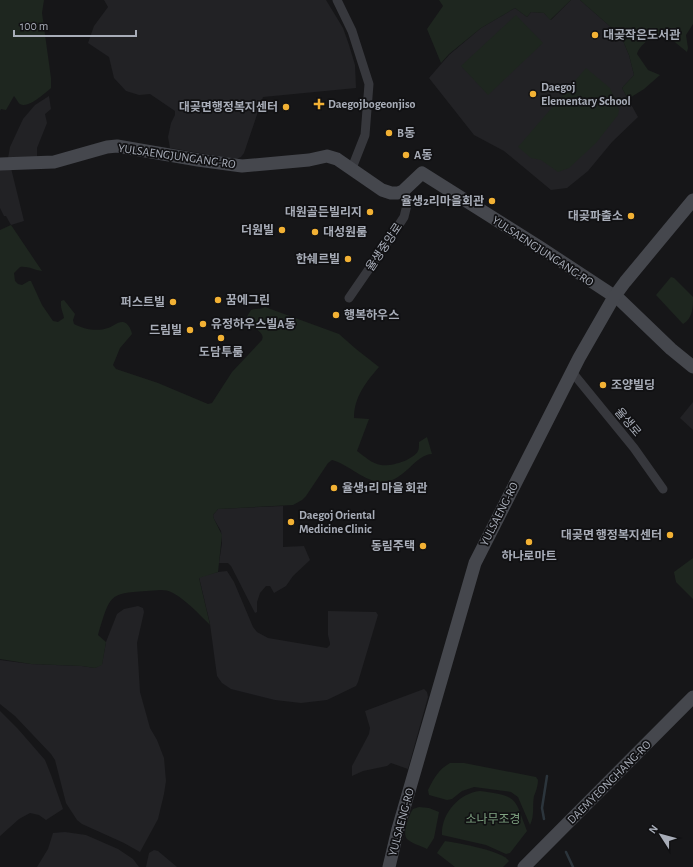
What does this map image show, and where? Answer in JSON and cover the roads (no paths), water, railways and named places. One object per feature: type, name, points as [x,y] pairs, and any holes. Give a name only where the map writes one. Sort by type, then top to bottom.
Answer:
[{"type":"street","points":[[337,0],[352,31],[369,84],[365,135],[352,168]]},
{"type":"street","name":"YULSAENGJUNGANG-RO","points":[[0,164],[54,162],[107,147],[117,146],[190,159],[242,166],[309,160],[328,156],[352,168],[382,190],[391,193],[404,191],[422,173],[541,248],[614,297]]},
{"type":"street","name":"율생중앙로","points":[[349,298],[404,217],[407,205],[404,191]]},
{"type":"street","name":"YULSAENG-RO","points":[[389,867],[398,829],[475,563],[572,372],[614,297],[693,200]]},
{"type":"street","points":[[614,297],[623,302],[671,349],[693,367]]},
{"type":"street","name":"율생로","points":[[572,372],[634,448],[663,489]]},
{"type":"street","name":"DAEMYEONGHANG-RO","points":[[524,867],[693,697]]},
{"type":"waterway","points":[[544,819],[542,808],[547,776]]},
{"type":"waterway","points":[[566,852],[573,867]]},
{"type":"place","name":"대곶작은도서관","points":[[595,35]]},
{"type":"place","name":"Daegoj Elementary School","points":[[533,94]]},
{"type":"place","name":"Daegojbogeonjiso","points":[[319,104]]},
{"type":"place","name":"대곶면행정복지센터","points":[[286,107]]},
{"type":"place","name":"B동","points":[[389,133]]},
{"type":"place","name":"A동","points":[[406,155]]},
{"type":"place","name":"율생2리마을회관","points":[[492,201]]},
{"type":"place","name":"대원골든빌리지","points":[[370,212]]},
{"type":"place","name":"대곶파출소","points":[[631,216]]},
{"type":"place","name":"더원빌","points":[[282,230]]},
{"type":"place","name":"대성원룸","points":[[315,232]]},
{"type":"place","name":"한쉐르빌","points":[[348,259]]},
{"type":"place","name":"꿈에그린","points":[[218,300]]},
{"type":"place","name":"퍼스트빌","points":[[173,302]]},
{"type":"place","name":"행복하우스","points":[[336,315]]},
{"type":"place","name":"유정하우스빌A동","points":[[203,324]]},
{"type":"place","name":"드림빌","points":[[190,330]]},
{"type":"place","name":"도담투룸","points":[[221,338]]},
{"type":"place","name":"조양빌딩","points":[[603,385]]},
{"type":"place","name":"율생1리 마을 회관","points":[[334,488]]},
{"type":"place","name":"Daegoj Oriental Medicine Clinic","points":[[291,522]]},
{"type":"place","name":"대곶면 행정복지센터","points":[[670,535]]},
{"type":"place","name":"하나로마트","points":[[529,542]]},
{"type":"place","name":"동림주택","points":[[423,546]]},
{"type":"park label","name":"소나무조경","points":[[493,819]]}]
